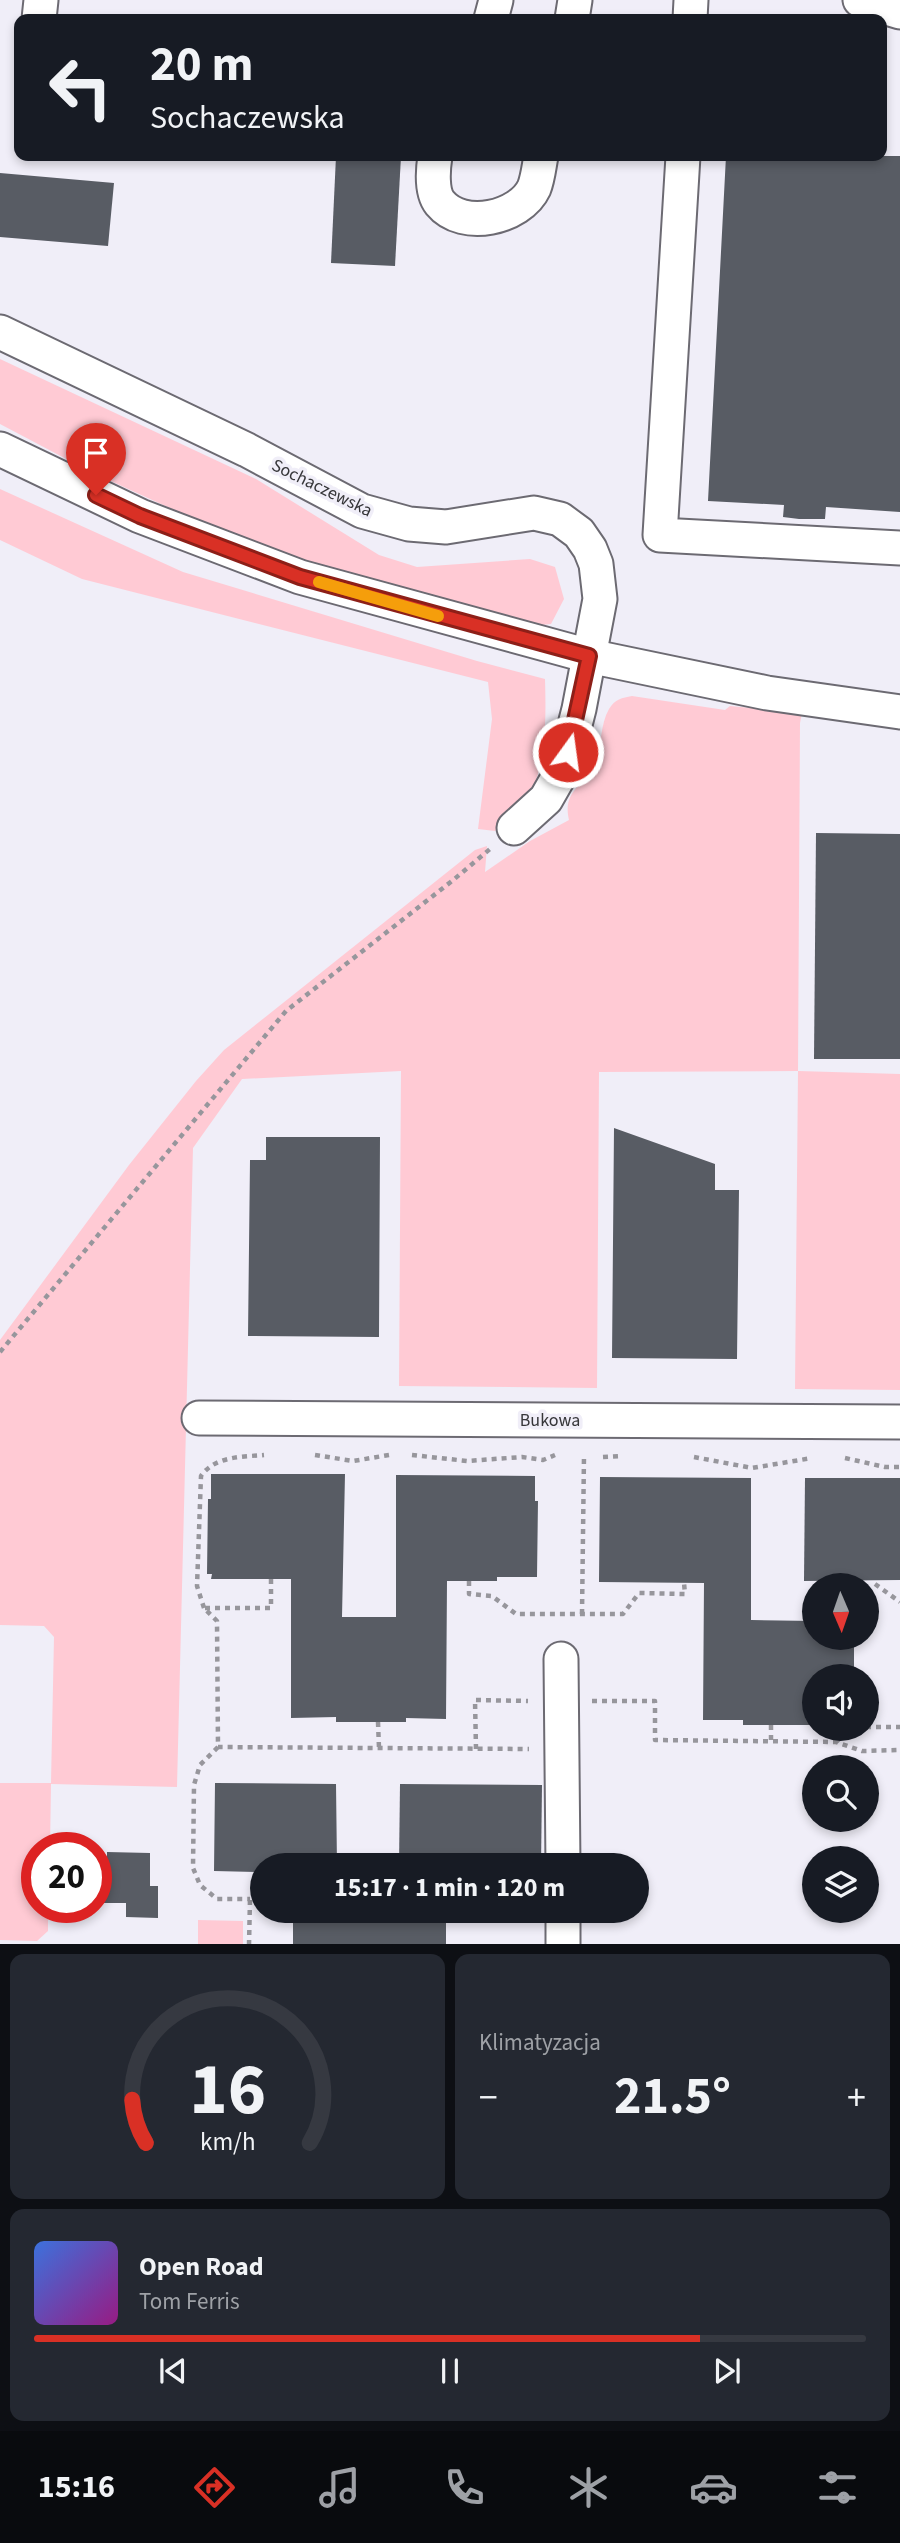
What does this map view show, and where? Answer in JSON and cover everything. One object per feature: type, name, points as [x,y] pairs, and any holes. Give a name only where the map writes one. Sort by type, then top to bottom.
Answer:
[{"type":"street","points":[[860,0],[900,12]]},
{"type":"street","points":[[435,161],[434,186],[440,203],[455,213],[480,220],[520,205],[534,188],[540,161]]},
{"type":"street","points":[[683,161],[674,345],[660,536],[900,548]]},
{"type":"street","name":"Sochaczewska","points":[[0,332],[247,450],[362,511],[409,524],[446,527],[534,513],[560,519],[579,533],[590,548],[596,564],[600,599],[589,656],[570,741],[558,778],[546,799],[514,828]]},
{"type":"street","points":[[0,449],[140,516],[300,577],[589,656],[767,693],[900,712]]},
{"type":"street","name":"Bukowa","points":[[199,1418],[900,1422]]},
{"type":"street","points":[[561,1660],[562,1853]]},
{"type":"street","points":[[563,1923],[563,1944]]},
{"type":"path","points":[[0,1352],[286,1011],[452,881],[514,828]]},
{"type":"path","points":[[402,1454],[467,1461],[522,1457],[542,1460],[560,1453]]},
{"type":"path","points":[[218,1747],[217,1621],[204,1608],[197,1586],[201,1476],[209,1465],[218,1462],[271,1454]]},
{"type":"path","points":[[310,1454],[353,1461],[394,1454]]},
{"type":"path","points":[[575,1454],[585,1455],[582,1614]]},
{"type":"path","points":[[602,1457],[630,1456]]},
{"type":"path","points":[[836,1456],[900,1468]]},
{"type":"path","points":[[692,1457],[752,1468],[818,1457]]},
{"type":"path","points":[[204,1608],[271,1608],[271,1579]]},
{"type":"path","points":[[469,1581],[469,1594],[492,1596],[516,1614],[623,1614],[639,1593],[685,1594],[684,1583]]},
{"type":"path","points":[[879,1587],[900,1602]]},
{"type":"path","points":[[476,1749],[475,1700],[654,1701],[654,1740],[836,1742],[862,1751],[900,1750]]},
{"type":"path","points":[[378,1722],[379,1748]]},
{"type":"path","points":[[771,1725],[771,1742]]},
{"type":"path","points":[[879,1727],[900,1727]]},
{"type":"path","points":[[249,1944],[250,1899],[217,1899],[200,1885],[193,1868],[194,1785],[200,1765],[218,1747],[562,1750]]},
{"type":"shaded area","points":[[0,359],[256,479],[379,555],[417,567],[530,559],[555,567],[564,599],[551,624],[521,627],[493,623],[242,541],[91,472],[0,424]]},
{"type":"shaded area","points":[[0,489],[183,572],[545,679],[542,754],[529,796],[495,831],[478,829],[492,719],[488,682],[82,579],[0,540]]},
{"type":"shaded area","points":[[632,696],[725,710],[730,706],[802,713],[798,1071],[599,1072],[597,1388],[399,1386],[401,1071],[242,1079],[193,1148],[177,1787],[51,1784],[50,1832],[21,1832],[21,1923],[48,1923],[48,1931],[37,1941],[0,1940],[0,1783],[51,1783],[54,1637],[44,1626],[0,1625],[0,1340],[129,1165],[224,1050],[475,850],[487,846],[485,872],[530,841],[569,820],[571,795],[595,763],[609,709],[622,698]]},
{"type":"shaded area","points":[[798,1071],[900,1074],[900,1390],[795,1389]]},
{"type":"shaded area","points":[[198,1920],[243,1921],[243,1944],[198,1944]]},
{"type":"building","points":[[887,156],[900,156],[900,512],[826,507],[825,519],[799,519],[783,517],[784,505],[708,501],[726,161],[887,161]]},
{"type":"building","points":[[336,161],[401,161],[395,266],[331,263]]},
{"type":"building","points":[[0,173],[114,183],[108,246],[0,237]]},
{"type":"building","points":[[816,833],[900,834],[900,1059],[814,1059]]},
{"type":"building","points":[[614,1128],[715,1164],[715,1190],[739,1190],[737,1359],[612,1358]]},
{"type":"building","points":[[266,1137],[380,1137],[379,1337],[248,1336],[250,1160],[266,1160]]},
{"type":"building","points":[[211,1474],[345,1474],[342,1617],[396,1617],[396,1475],[535,1476],[535,1501],[538,1501],[537,1577],[497,1577],[497,1581],[447,1581],[446,1719],[336,1722],[336,1717],[291,1718],[291,1579],[211,1579],[212,1574],[207,1574]]},
{"type":"building","points":[[600,1477],[751,1478],[751,1620],[802,1621],[802,1650],[854,1650],[854,1664],[802,1664],[802,1725],[743,1725],[743,1720],[703,1720],[704,1583],[599,1582]]},
{"type":"building","points":[[805,1478],[900,1478],[900,1580],[879,1580],[879,1573],[804,1573]]},
{"type":"building","points":[[215,1783],[336,1784],[337,1853],[250,1853],[250,1872],[214,1871]]},
{"type":"building","points":[[400,1784],[542,1785],[541,1853],[399,1853]]},
{"type":"building","points":[[112,1852],[150,1853],[150,1886],[158,1886],[158,1918],[126,1917],[126,1903],[112,1903]]},
{"type":"building","points":[[293,1923],[446,1923],[446,1944],[293,1944]]},
{"type":"slow traffic","points":[[319,582],[438,616]]},
{"type":"route","points":[[96,495],[218,548],[300,577],[589,656],[568,752]]}]
